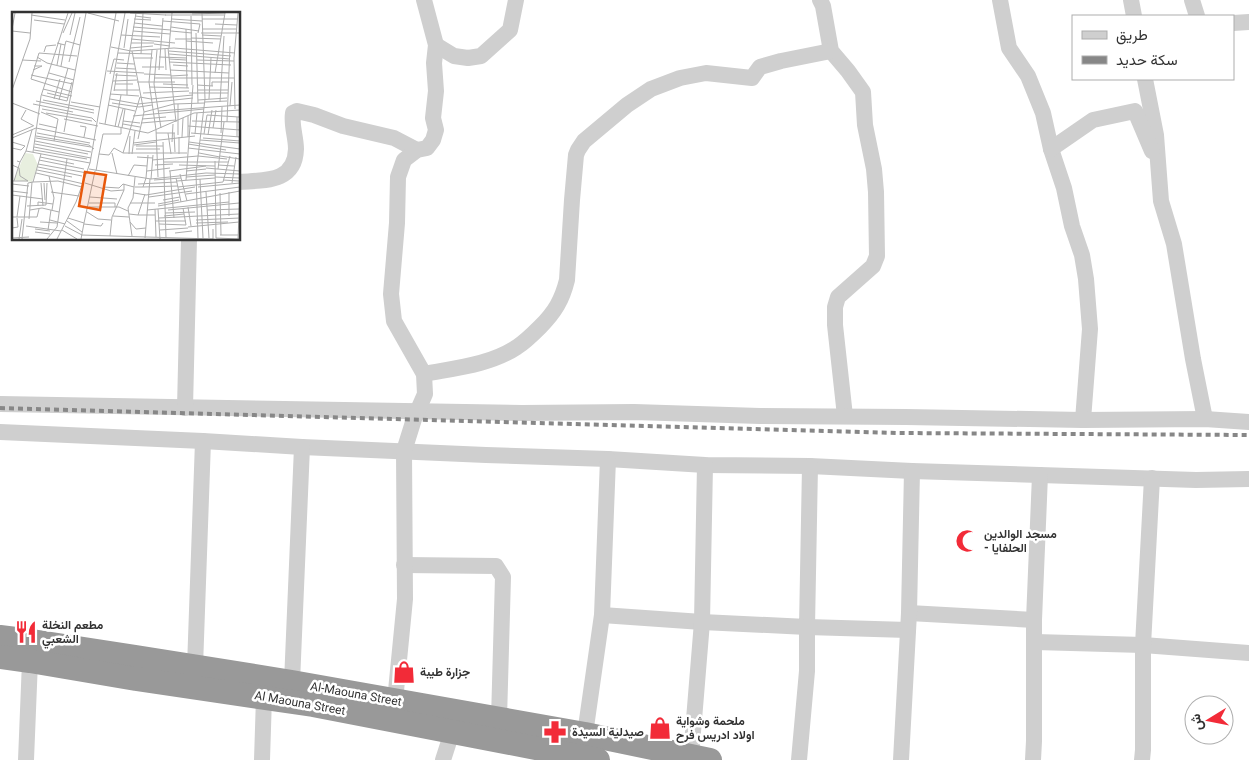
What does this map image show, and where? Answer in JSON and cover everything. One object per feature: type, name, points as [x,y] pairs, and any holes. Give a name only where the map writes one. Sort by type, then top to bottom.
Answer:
[{"type":"highway","name":"Al-Maouna Street","points":[[0,637],[292,682],[585,734],[700,758]]},
{"type":"highway","name":"Al Maouna Street","points":[[0,657],[30,660],[313,705],[583,759]]},
{"type":"street","points":[[395,701],[405,599],[404,451],[414,419],[425,394],[424,374],[394,321],[391,294],[397,224],[398,177],[404,160],[417,150],[427,148],[433,140],[436,130],[433,118],[436,91],[434,63],[436,45],[424,0]]},
{"type":"street","points":[[436,45],[454,56],[468,58],[481,56],[510,30],[516,0]]},
{"type":"street","points":[[820,0],[823,6],[831,51],[863,92],[865,125],[874,169],[877,212],[876,256],[873,266],[838,298],[835,307],[835,325],[845,416]]},
{"type":"street","points":[[1000,0],[1009,48],[1028,76],[1043,113],[1051,149],[1064,188],[1072,226],[1082,255],[1090,329],[1082,420]]},
{"type":"street","points":[[1130,0],[1134,15]]},
{"type":"street","points":[[1192,0],[1197,15]]},
{"type":"street","points":[[1234,23],[1249,22]]},
{"type":"street","points":[[424,374],[483,362],[501,356],[518,347],[551,316],[560,302],[566,280],[576,155],[584,141],[627,105],[651,88],[680,78],[706,73],[752,78],[760,67],[831,51]]},
{"type":"street","points":[[1146,80],[1156,135],[1161,201],[1174,244],[1205,419]]},
{"type":"street","points":[[1051,149],[1093,120],[1136,110],[1159,167]]},
{"type":"street","points":[[240,182],[276,178],[288,172],[293,164],[296,148],[292,119],[293,113],[297,111],[344,126],[394,138],[417,150]]},
{"type":"street","points":[[185,408],[189,240]]},
{"type":"street","points":[[0,404],[418,412],[634,412],[760,416],[1082,420],[1205,419],[1249,422]]},
{"type":"street","points":[[0,432],[705,465],[810,466],[1196,480],[1249,479]]},
{"type":"street","points":[[195,667],[203,441]]},
{"type":"street","points":[[292,682],[302,447]]},
{"type":"street","points":[[585,734],[602,615],[608,459]]},
{"type":"street","points":[[700,758],[705,465]]},
{"type":"street","points":[[799,760],[808,665],[810,466]]},
{"type":"street","points":[[901,760],[909,613],[912,471]]},
{"type":"street","points":[[1033,760],[1034,620],[1040,475]]},
{"type":"street","points":[[1142,760],[1143,645],[1152,478]]},
{"type":"street","points":[[404,564],[496,566],[503,577],[499,719]]},
{"type":"street","points":[[909,613],[1034,620]]},
{"type":"street","points":[[602,615],[702,622],[908,630]]},
{"type":"street","points":[[1035,642],[1143,645],[1249,653]]},
{"type":"street","points":[[26,760],[30,660]]},
{"type":"street","points":[[262,760],[264,697]]},
{"type":"street","points":[[443,760],[452,732]]},
{"type":"railway","points":[[0,408],[899,433],[1249,435]]},
{"type":"place","name":"مسجد الوالدين - الحلفايا","points":[[967,541]]},
{"type":"place","name":"مطعم النخلة الشعبي","points":[[26,632]]},
{"type":"place","name":"جزارة طيبة","points":[[404,672]]},
{"type":"place","name":"ملحمة وشواية اولاد ادريس فرح","points":[[660,728]]},
{"type":"place","name":"صيدلية السيدة","points":[[555,732]]}]
